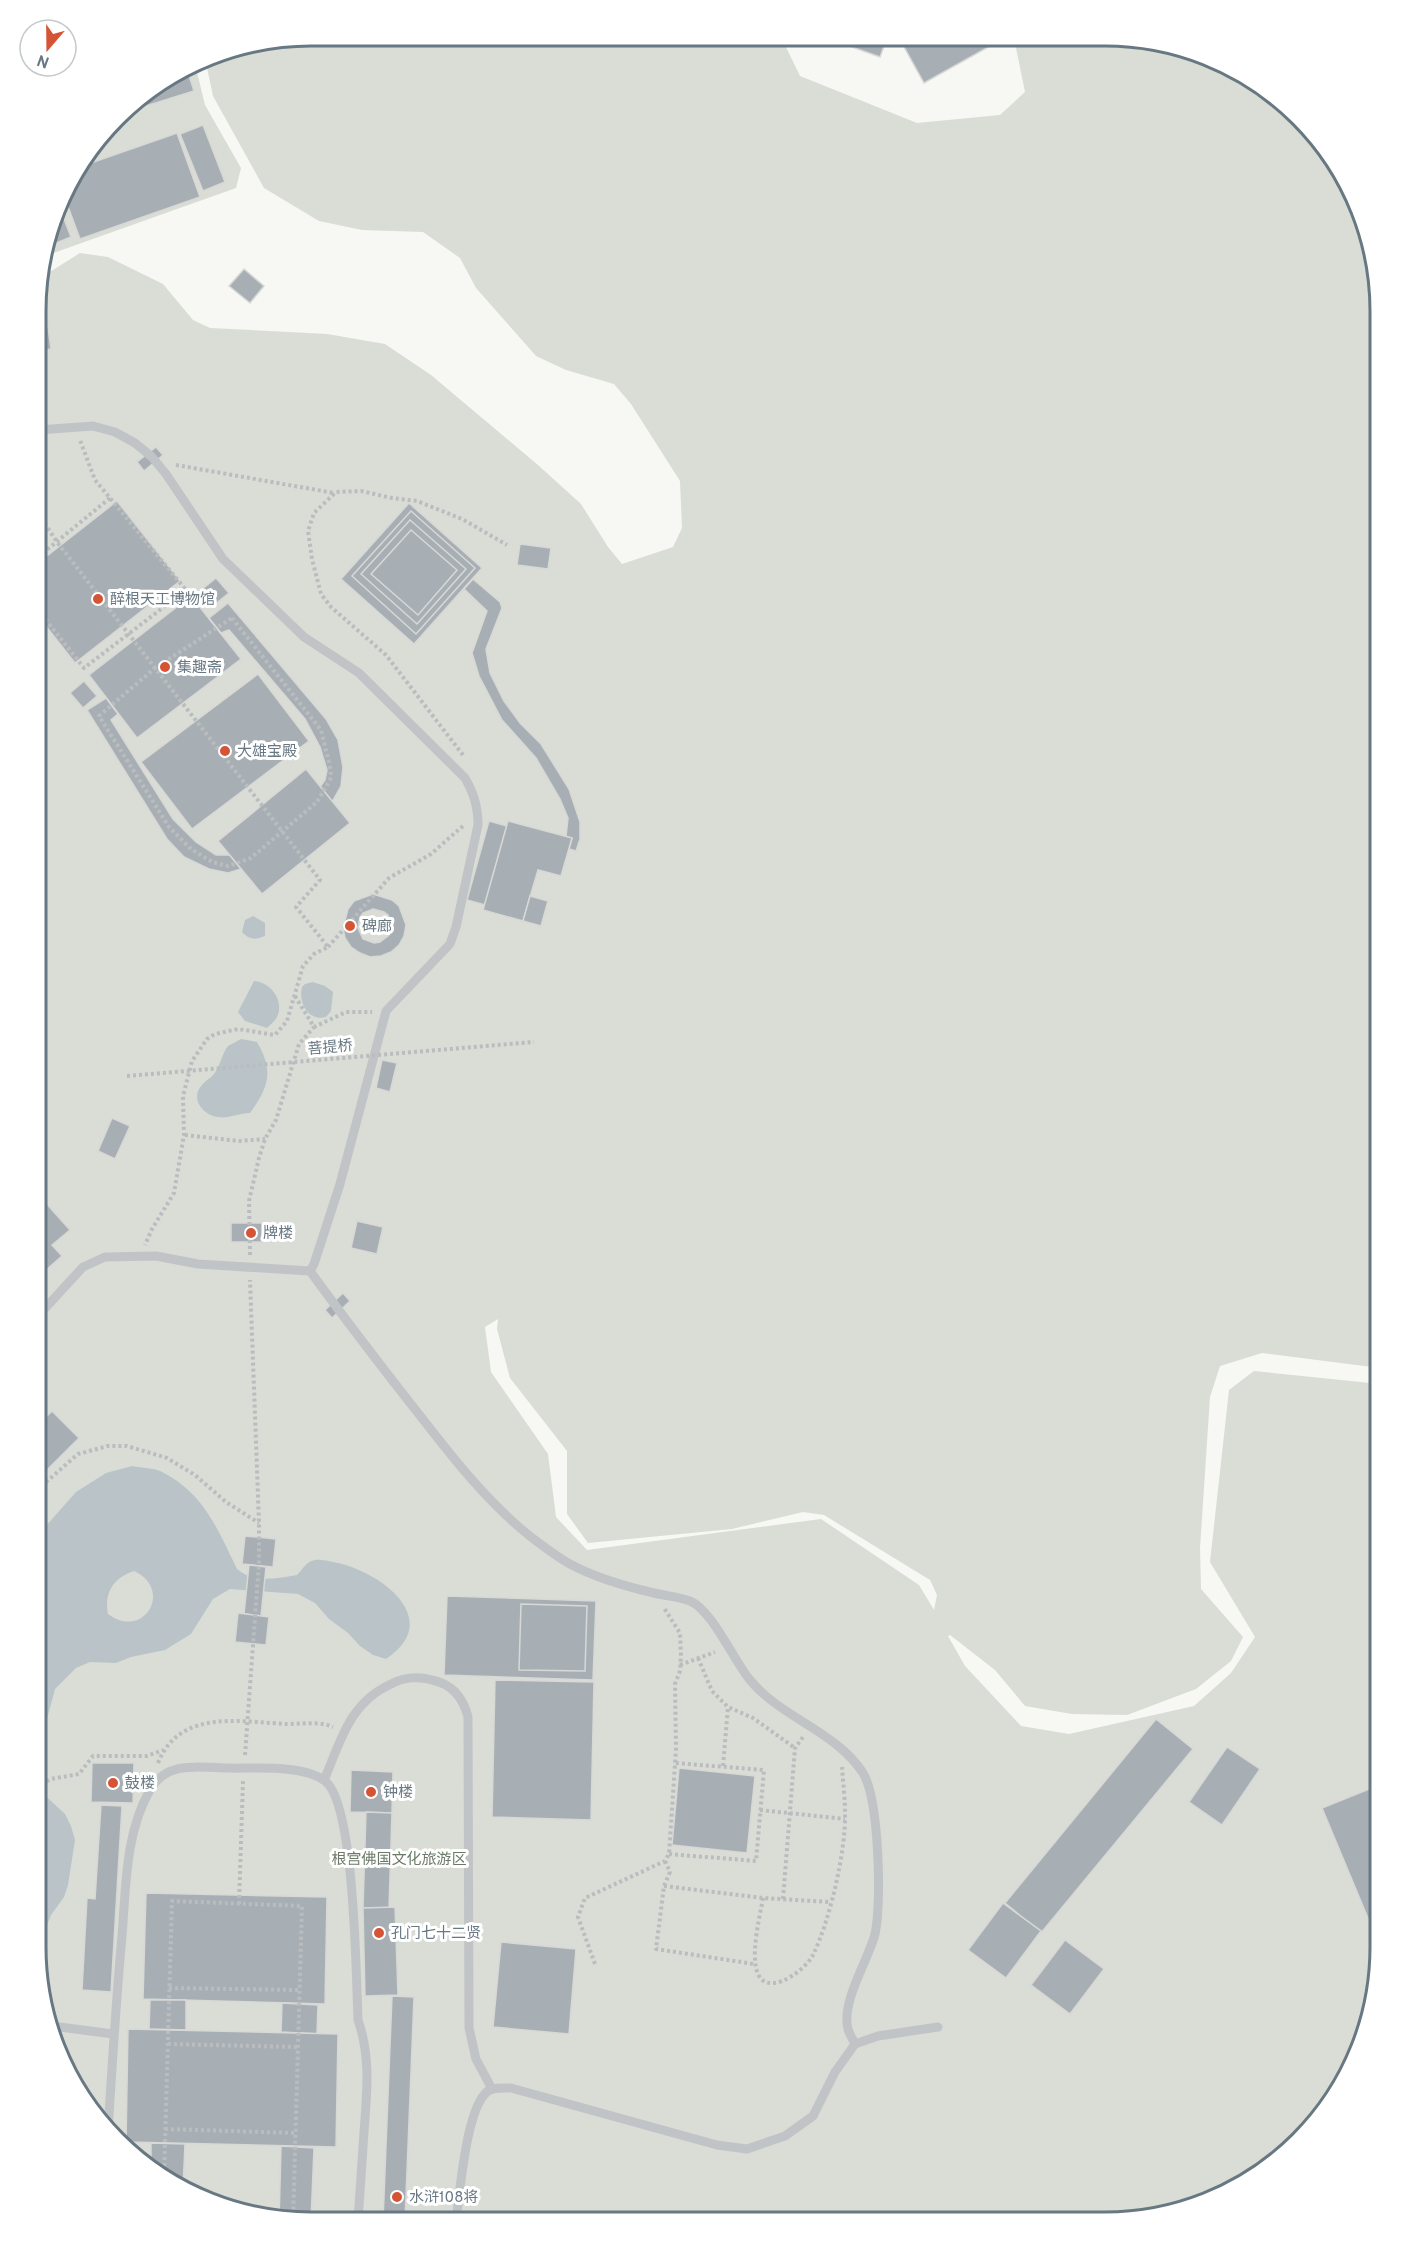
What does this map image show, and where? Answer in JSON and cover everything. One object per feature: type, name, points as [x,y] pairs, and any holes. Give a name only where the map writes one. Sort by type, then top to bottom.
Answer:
[{"type":"lane","points":[[46,429],[93,426],[115,432],[135,443],[166,474],[223,559],[304,637],[359,673],[464,778],[474,793],[478,825],[456,927],[450,944],[386,1011],[340,1184],[314,1264],[309,1271]]},
{"type":"lane","points":[[46,1307],[83,1267],[105,1257],[140,1256],[198,1264],[309,1271],[465,1474],[530,1536],[568,1563],[653,1593],[693,1602],[711,1619],[751,1682],[777,1706],[840,1749],[863,1774],[871,1793],[879,1895],[874,1934],[850,2003],[848,2028],[855,2044]]},
{"type":"lane","points":[[324,1780],[349,1721],[361,1704],[382,1688],[400,1679],[412,1677],[446,1684],[464,1703],[468,1717],[469,2028],[476,2060],[492,2089]]},
{"type":"lane","points":[[109,2118],[113,2034],[128,1860],[148,1793],[158,1779],[169,1771],[187,1767],[288,1770],[324,1780],[337,1799],[349,1849],[358,2020],[364,2037],[367,2057],[368,2082],[359,2212]]},
{"type":"lane","points":[[59,2027],[113,2034]]},
{"type":"lane","points":[[457,2212],[472,2116],[481,2098],[492,2089],[511,2088],[717,2145],[747,2150],[785,2136],[813,2116],[835,2072],[855,2044],[878,2036],[938,2027]]},
{"type":"path","points":[[46,620],[84,668],[186,590],[94,480],[74,426]]},
{"type":"path","points":[[155,461],[334,493],[361,491],[417,501],[462,519],[507,545]]},
{"type":"path","points":[[334,493],[314,513],[308,531],[321,594],[331,607],[387,655],[450,736],[463,754],[464,778]]},
{"type":"path","points":[[46,551],[110,498]]},
{"type":"path","points":[[46,525],[320,880],[296,907],[328,947]]},
{"type":"path","points":[[232,618],[321,730],[331,771],[330,780],[317,802],[251,858],[228,866],[212,862],[191,849],[170,827],[99,716],[156,668],[232,618]]},
{"type":"path","points":[[140,1256],[152,1229],[174,1193],[184,1135],[183,1096],[192,1060],[207,1039],[215,1034],[238,1029],[275,1035],[287,1021],[303,966],[314,954],[328,947],[389,878],[431,854],[478,813]]},
{"type":"path","points":[[295,996],[314,1027]]},
{"type":"path","points":[[254,1618],[259,1563],[259,1523],[249,1201],[265,1139],[276,1120],[299,1044],[314,1027],[346,1012],[386,1011]]},
{"type":"path","name":"菩提桥","points":[[127,1076],[534,1042]]},
{"type":"path","points":[[184,1135],[239,1141],[265,1139]]},
{"type":"path","points":[[46,1482],[78,1454],[108,1446],[127,1446],[167,1458],[195,1475],[226,1502],[259,1523]]},
{"type":"path","points":[[595,1964],[578,1917],[585,1898],[665,1861],[669,1854],[675,1763],[675,1684],[680,1665],[680,1633],[653,1593]]},
{"type":"path","points":[[680,1665],[727,1647]]},
{"type":"path","points":[[698,1658],[712,1691],[728,1707],[753,1718],[795,1748]]},
{"type":"path","points":[[723,1767],[728,1707]]},
{"type":"path","points":[[46,1782],[79,1774],[93,1756],[147,1756],[163,1750],[195,1725],[209,1722],[327,1724],[345,1732]]},
{"type":"path","points":[[783,1899],[795,1748],[800,1740],[813,1729]]},
{"type":"path","points":[[763,1898],[754,1964],[759,1977],[768,1983],[782,1981],[799,1971],[812,1957],[831,1902],[844,1844],[845,1819],[840,1749]]},
{"type":"path","points":[[158,1779],[158,1763],[163,1750]]},
{"type":"path","points":[[669,1854],[756,1860],[764,1770],[675,1763]]},
{"type":"path","points":[[760,1810],[845,1819]]},
{"type":"path","points":[[665,1861],[670,1872],[664,1886],[656,1949],[754,1964]]},
{"type":"path","points":[[664,1886],[763,1898],[831,1902]]},
{"type":"path","points":[[164,2168],[172,1902],[302,1906],[293,2212]]},
{"type":"path","points":[[170,1988],[300,1990]]},
{"type":"path","points":[[168,2044],[298,2047]]},
{"type":"path","points":[[165,2129],[295,2133]]},
{"type":"green space","name":"根宫佛国文化旅游区","points":[[785,46],[800,76],[917,123],[1000,115],[1025,92],[1016,46],[1122,47],[1157,52],[1190,61],[1222,74],[1252,91],[1279,112],[1304,137],[1325,164],[1342,194],[1355,226],[1364,259],[1370,311],[1370,1367],[1262,1353],[1220,1366],[1210,1397],[1200,1548],[1201,1589],[1243,1637],[1231,1661],[1196,1689],[1127,1715],[1072,1714],[1025,1706],[995,1670],[950,1635],[948,1636],[965,1666],[1021,1726],[1069,1734],[1194,1706],[1231,1673],[1255,1637],[1210,1562],[1229,1390],[1254,1371],[1370,1383],[1370,1948],[1364,2000],[1355,2033],[1342,2065],[1315,2109],[1292,2135],[1266,2158],[1222,2185],[1173,2203],[1122,2212],[294,2212],[259,2207],[226,2198],[194,2185],[164,2168],[137,2147],[112,2122],[91,2095],[74,2065],[61,2033],[52,2000],[46,1948],[46,311],[50,272],[80,253],[108,257],[163,284],[193,320],[210,328],[327,334],[385,344],[431,375],[581,504],[608,547],[622,564],[673,547],[682,528],[680,481],[631,404],[614,384],[566,370],[536,356],[476,288],[460,258],[423,232],[362,230],[319,221],[264,188],[213,96],[207,68],[259,52],[294,47]],"holes":[[[498,1319],[497,1329],[510,1378],[567,1451],[567,1514],[588,1543],[732,1529],[803,1512],[824,1515],[930,1580],[937,1595],[934,1610],[919,1585],[821,1519],[587,1550],[556,1517],[548,1454],[491,1372],[485,1327]]]},
{"type":"green space","points":[[197,73],[205,105],[241,168],[236,188],[54,253],[74,194],[101,150],[124,124],[150,101]]},
{"type":"shaded area","points":[[253,916],[265,923],[265,936],[253,938],[242,932],[245,920]]},
{"type":"shaded area","points":[[254,981],[270,988],[275,993],[279,1004],[277,1017],[267,1028],[245,1021],[238,1012]]},
{"type":"shaded area","points":[[313,982],[333,992],[331,1011],[326,1017],[314,1017],[309,1014],[303,1004],[302,987]]},
{"type":"shaded area","points":[[241,1039],[257,1042],[266,1062],[267,1079],[262,1095],[250,1113],[226,1117],[212,1116],[199,1105],[197,1094],[215,1073],[228,1046]]},
{"type":"shaded area","points":[[132,1466],[161,1471],[178,1482],[200,1503],[209,1515],[237,1569],[244,1574],[266,1579],[297,1575],[307,1564],[317,1560],[351,1567],[369,1575],[399,1598],[408,1613],[410,1628],[403,1644],[386,1659],[373,1655],[360,1646],[348,1633],[329,1619],[315,1603],[298,1594],[230,1589],[213,1599],[191,1634],[165,1650],[131,1657],[116,1663],[90,1662],[76,1668],[55,1689],[47,1719],[46,1734],[46,1526],[76,1492],[106,1473]],"holes":[[[134,1571],[146,1579],[152,1589],[153,1600],[150,1609],[143,1617],[133,1621],[121,1621],[108,1614],[109,1593],[115,1582],[127,1574]]]},
{"type":"shaded area","points":[[46,1796],[65,1814],[75,1840],[68,1885],[64,1897],[51,1915],[46,1928]]},
{"type":"building","points":[[849,46],[884,46],[880,57]]},
{"type":"building","points":[[904,46],[990,46],[924,83]]},
{"type":"building","points":[[189,76],[194,91],[143,107]]},
{"type":"building","points":[[203,125],[225,182],[203,191],[180,134]]},
{"type":"building","points":[[177,133],[200,197],[80,239],[68,207],[92,163]]},
{"type":"building","points":[[64,218],[71,237],[56,243]]},
{"type":"building","points":[[244,269],[264,286],[250,303],[229,286]]},
{"type":"building","points":[[46,313],[51,349],[46,350]]},
{"type":"building","points":[[156,447],[163,455],[144,471],[137,462]]},
{"type":"building","name":"醉根天工博物馆","points":[[117,501],[180,581],[75,663],[46,626],[46,557]]},
{"type":"building","points":[[409,503],[482,568],[414,644],[341,579]]},
{"type":"building","points":[[411,511],[475,568],[416,634],[352,576]]},
{"type":"building","points":[[410,520],[466,569],[417,624],[361,574]]},
{"type":"building","points":[[411,530],[457,570],[418,615],[371,574]]},
{"type":"building","points":[[520,544],[551,548],[548,569],[517,565]]},
{"type":"building","points":[[216,578],[229,593],[214,605],[201,590]]},
{"type":"building","points":[[473,579],[500,602],[502,608],[486,649],[490,673],[504,701],[520,723],[541,744],[569,789],[580,822],[580,839],[576,851],[569,849],[572,838],[566,837],[568,818],[560,799],[536,758],[502,720],[479,676],[472,653],[487,611],[464,589]]},
{"type":"building","name":"集趣斋","points":[[191,596],[241,659],[137,738],[89,675]]},
{"type":"building","points":[[228,603],[326,719],[338,740],[343,767],[341,786],[332,802],[320,787],[325,780],[327,770],[320,747],[305,719],[229,630],[221,633],[209,618]]},
{"type":"building","name":"大雄宝殿","points":[[258,674],[309,741],[192,829],[141,762]]},
{"type":"building","points":[[84,681],[97,696],[83,708],[70,693]]},
{"type":"building","points":[[106,698],[118,714],[111,720],[173,819],[196,842],[216,855],[230,855],[241,869],[228,873],[209,869],[184,857],[167,839],[87,710]]},
{"type":"building","points":[[306,769],[350,823],[262,894],[218,841]]},
{"type":"building","points":[[489,821],[507,826],[485,905],[467,900]]},
{"type":"building","points":[[508,821],[572,838],[561,876],[538,870],[523,921],[483,910]]},
{"type":"building","name":"碑廊","points":[[373,894],[392,900],[399,906],[406,925],[399,945],[391,952],[370,957],[351,947],[345,938],[343,928],[348,909],[354,901]],"holes":[[[373,909],[388,915],[392,925],[389,935],[380,942],[374,943],[363,939],[358,928],[363,913]]]},
{"type":"building","points":[[530,896],[548,901],[541,926],[523,921]]},
{"type":"building","points":[[382,1060],[397,1063],[390,1092],[376,1088]]},
{"type":"building","points":[[112,1118],[130,1126],[115,1159],[98,1151]]},
{"type":"building","points":[[46,1203],[70,1230],[52,1245],[62,1256],[46,1270]]},
{"type":"building","points":[[357,1221],[383,1227],[377,1254],[351,1248]]},
{"type":"building","name":"牌楼","points":[[231,1223],[271,1223],[271,1242],[231,1242]]},
{"type":"building","points":[[343,1293],[350,1301],[332,1318],[325,1310]]},
{"type":"building","points":[[52,1411],[79,1438],[46,1471],[46,1417]]},
{"type":"building","points":[[245,1536],[276,1539],[273,1567],[242,1564]]},
{"type":"building","points":[[249,1565],[266,1567],[261,1616],[244,1614]]},
{"type":"building","points":[[447,1596],[596,1601],[593,1680],[444,1675]]},
{"type":"building","points":[[521,1604],[587,1606],[585,1671],[519,1670]]},
{"type":"building","points":[[238,1613],[269,1617],[266,1645],[235,1642]]},
{"type":"building","points":[[495,1680],[594,1682],[591,1820],[492,1817]]},
{"type":"building","points":[[1156,1719],[1193,1749],[1041,1933],[1005,1903]]},
{"type":"building","points":[[1227,1747],[1260,1769],[1222,1825],[1189,1802]]},
{"type":"building","name":"鼓楼","points":[[92,1763],[134,1763],[133,1803],[91,1802]]},
{"type":"building","points":[[679,1768],[755,1776],[747,1853],[672,1845]]},
{"type":"building","name":"钟楼","points":[[351,1770],[393,1772],[392,1813],[350,1812]]},
{"type":"building","points":[[1370,1789],[1370,1923],[1322,1808]]},
{"type":"building","points":[[101,1805],[122,1806],[111,1992],[82,1990],[87,1898],[95,1899]]},
{"type":"building","points":[[366,1812],[392,1813],[389,1908],[363,1908]]},
{"type":"building","points":[[146,1893],[327,1897],[325,2004],[143,1999]]},
{"type":"building","points":[[1003,1903],[1041,1931],[1006,1978],[968,1950]]},
{"type":"building","points":[[395,1907],[398,1995],[365,1996],[363,1908]]},
{"type":"building","points":[[1065,1940],[1104,1969],[1070,2014],[1031,1985]]},
{"type":"building","points":[[501,1942],[576,1949],[569,2034],[493,2027]]},
{"type":"building","points":[[392,1996],[414,1997],[405,2212],[383,2212]]},
{"type":"building","points":[[150,2000],[186,2000],[186,2030],[149,2029]]},
{"type":"building","points":[[282,2003],[318,2005],[317,2034],[281,2032]]},
{"type":"building","points":[[128,2029],[338,2034],[336,2147],[132,2142],[126,2137]]},
{"type":"building","points":[[151,2143],[185,2144],[183,2179],[164,2168],[151,2159]]},
{"type":"building","points":[[281,2146],[314,2148],[311,2212],[279,2210]]},
{"type":"place","name":"醉根天工博物馆","points":[[98,599]]},
{"type":"place","name":"集趣斋","points":[[165,667]]},
{"type":"place","name":"大雄宝殿","points":[[225,751]]},
{"type":"place","name":"碑廊","points":[[350,926]]},
{"type":"place","name":"牌楼","points":[[251,1233]]},
{"type":"place","name":"鼓楼","points":[[113,1783]]},
{"type":"place","name":"钟楼","points":[[371,1792]]},
{"type":"place","name":"孔门七十二贤","points":[[379,1933]]},
{"type":"place","name":"水浒108将","points":[[397,2197]]}]
